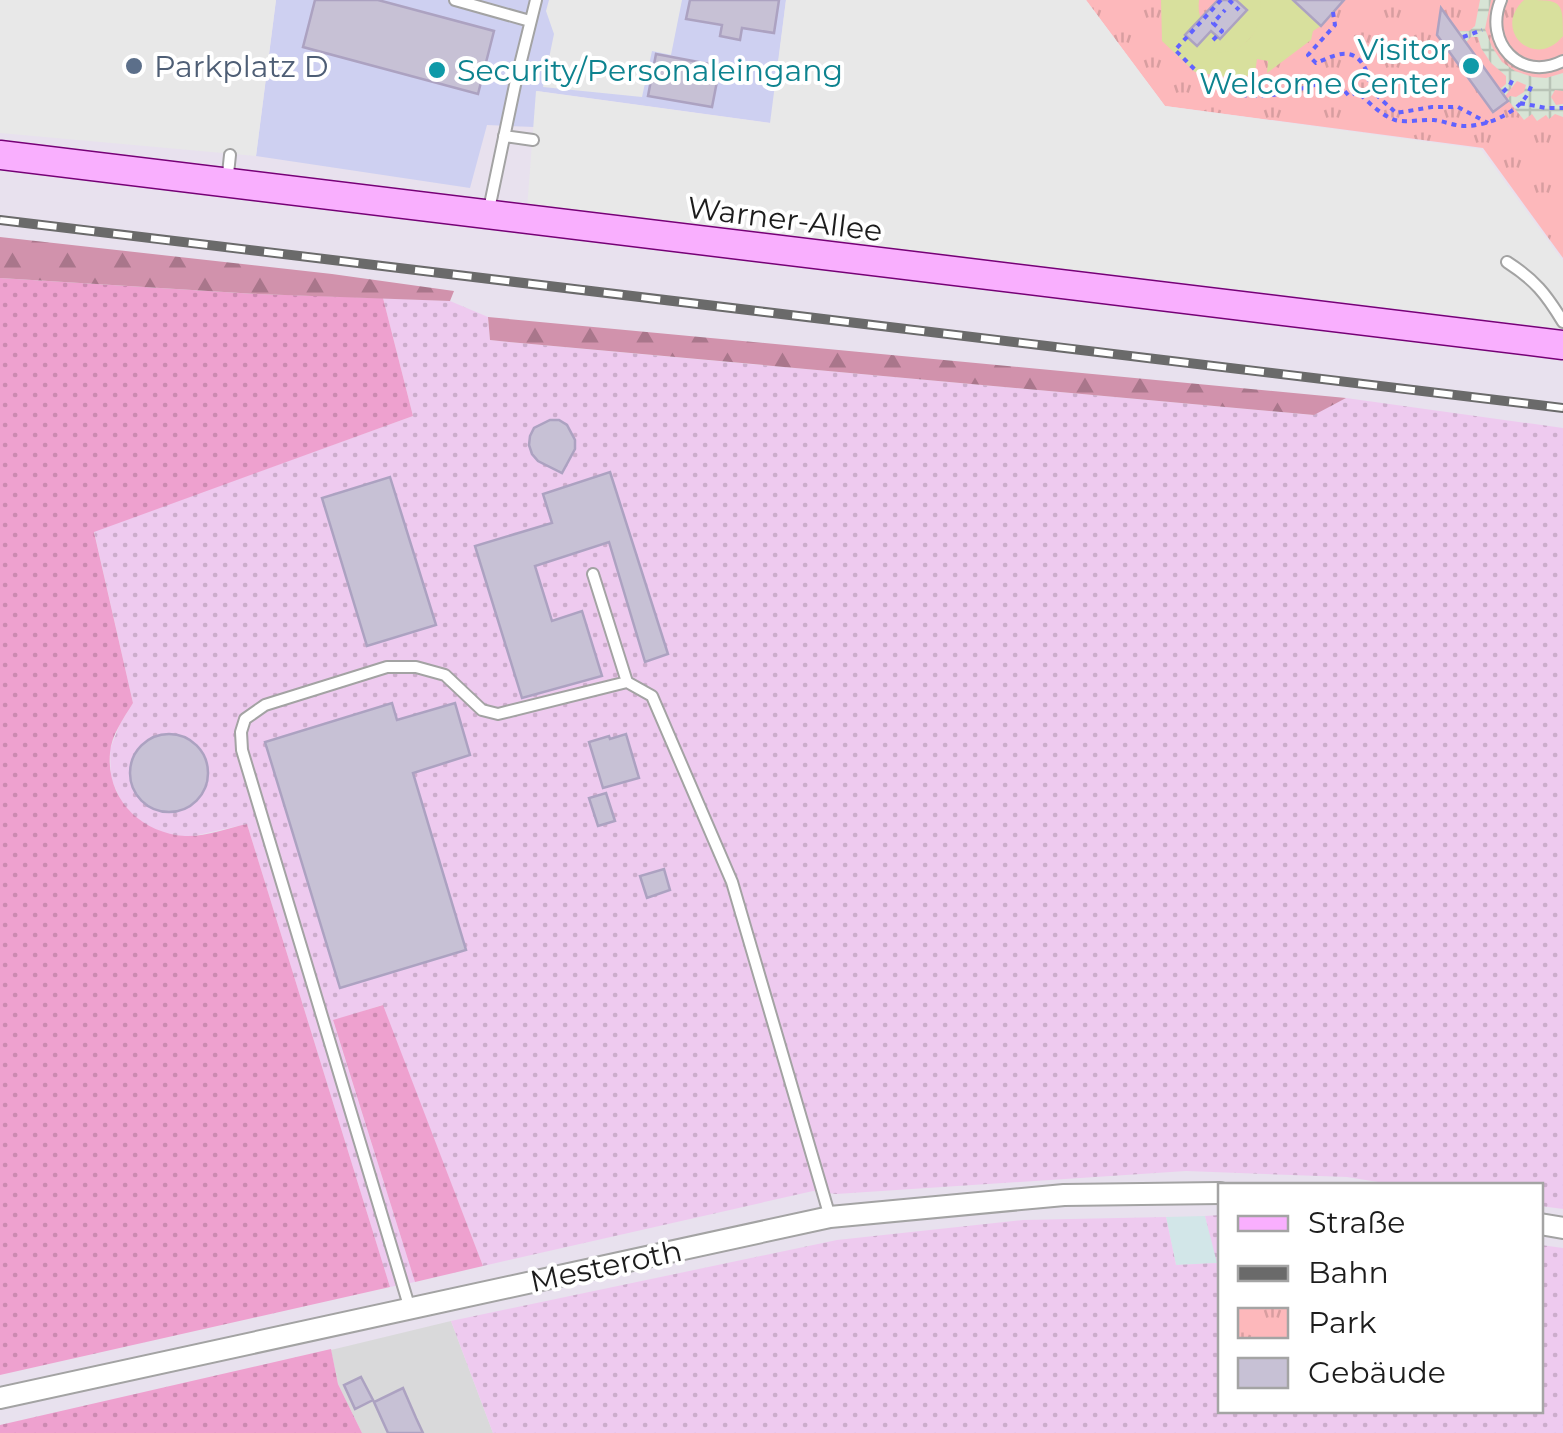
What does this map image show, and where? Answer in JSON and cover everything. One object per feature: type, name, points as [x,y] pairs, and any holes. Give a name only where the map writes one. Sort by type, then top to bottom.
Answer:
[{"type":"street","name":"Warner-Allee","points":[[0,155],[1563,345]]},
{"type":"street","name":"Mesteroth","points":[[0,1398],[830,1217],[1064,1195],[1218,1193]]},
{"type":"lane","points":[[455,0],[530,22]]},
{"type":"lane","points":[[488,215],[536,0]]},
{"type":"lane","points":[[1501,0],[1495,27],[1507,54],[1534,68],[1563,62]]},
{"type":"lane","points":[[504,136],[533,140]]},
{"type":"lane","points":[[226,184],[230,155]]},
{"type":"lane","points":[[1508,262],[1530,276],[1563,322]]},
{"type":"lane","points":[[593,574],[627,682]]},
{"type":"lane","points":[[410,1308],[242,750],[241,732],[245,719],[265,705],[387,668],[416,667],[445,675],[482,710],[498,714],[627,682],[652,696],[732,882],[830,1217]]},
{"type":"path","points":[[1221,0],[1175,50],[1215,86],[1248,98],[1334,80],[1349,96],[1358,92],[1395,120],[1436,120],[1462,126],[1488,123],[1520,103],[1531,89],[1534,68]]},
{"type":"path","points":[[1229,0],[1239,10]]},
{"type":"path","points":[[1213,40],[1222,30],[1213,23],[1225,10]]},
{"type":"path","points":[[1333,12],[1334,25],[1308,55],[1316,63],[1336,53],[1358,58],[1374,93],[1396,113],[1458,106],[1488,123]]},
{"type":"path","points":[[1463,37],[1495,27]]},
{"type":"path","points":[[1520,103],[1563,108]]},
{"type":"shaded area","name":"Parkplatz D","points":[[0,0],[276,0],[256,156],[0,133]]},
{"type":"shaded area","points":[[276,0],[786,0],[771,123],[537,91],[534,127],[487,125],[470,188],[256,156]]},
{"type":"shaded area","points":[[549,0],[682,0],[671,55],[652,51],[642,97],[543,87],[554,34],[546,11]]},
{"type":"shaded area","points":[[786,0],[1086,0],[1165,106],[1481,149],[1563,261],[1563,329],[527,209],[536,91],[770,123]]},
{"type":"shaded area","points":[[1161,0],[1180,0],[1181,20],[1188,35],[1211,50],[1239,47],[1250,38],[1258,22],[1257,0],[1293,0],[1321,26],[1313,31],[1311,40],[1267,73],[1268,61],[1257,59],[1255,73],[1238,79],[1195,72],[1162,41]]},
{"type":"shaded area","points":[[1480,0],[1491,0],[1485,29],[1502,62],[1533,77],[1563,73],[1563,91],[1555,90],[1551,97],[1556,105],[1563,104],[1563,117],[1555,114],[1549,119],[1546,115],[1537,121],[1532,114],[1524,120],[1507,99],[1524,92],[1526,85],[1517,81],[1505,96],[1500,89],[1506,84],[1506,76],[1491,63],[1478,37],[1466,42],[1458,31],[1469,31],[1475,26]]},
{"type":"shaded area","points":[[1524,0],[1558,4],[1563,36],[1552,46],[1530,48],[1514,34],[1515,12]]},
{"type":"shaded area","points":[[0,278],[383,298],[413,416],[94,532],[133,703],[111,746],[114,785],[140,820],[169,833],[200,835],[247,824],[390,1287],[0,1375]]},
{"type":"shaded area","points":[[383,298],[450,301],[488,317],[490,340],[1313,415],[1346,398],[1563,428],[1563,1209],[1543,1206],[1543,1183],[1384,1183],[1347,1177],[1186,1171],[836,1194],[813,1191],[483,1266],[382,1005],[333,1021],[415,1282],[390,1287],[247,824],[189,837],[161,833],[136,820],[111,779],[110,749],[133,703],[94,531],[413,416]]},
{"type":"shaded area","points":[[383,1005],[483,1266],[415,1282],[333,1020]]},
{"type":"shaded area","points":[[1218,1215],[1218,1413],[1543,1413],[1543,1245],[1563,1248],[1563,1433],[493,1433],[451,1321],[837,1240],[1023,1220],[1166,1217],[1176,1265],[1217,1263],[1205,1216]]},
{"type":"shaded area","points":[[1205,1216],[1218,1263],[1176,1265],[1166,1217]]},
{"type":"shaded area","points":[[451,1321],[493,1433],[362,1433],[338,1384],[331,1350]]},
{"type":"shaded area","points":[[331,1349],[338,1384],[362,1433],[0,1433],[0,1425]]},
{"type":"green space","points":[[1086,0],[1563,0],[1563,258],[1483,148],[1165,106]]},
{"type":"green space","points":[[0,237],[454,291],[450,301],[0,278]]},
{"type":"green space","points":[[488,317],[1346,398],[1314,415],[509,342],[490,340]]},
{"type":"building","name":"Security/Personaleingang","points":[[315,0],[378,0],[494,31],[478,94],[303,47]]},
{"type":"building","points":[[690,0],[779,0],[774,33],[742,28],[740,40],[720,36],[722,25],[686,19]]},
{"type":"building","points":[[1218,0],[1236,0],[1247,10],[1220,39],[1211,31],[1197,46],[1185,35]]},
{"type":"building","points":[[1293,0],[1344,0],[1321,26]]},
{"type":"building","name":"Visitor Welcome Center","points":[[1441,8],[1508,101],[1493,112],[1437,35]]},
{"type":"building","points":[[656,54],[720,66],[712,107],[648,96]]},
{"type":"building","points":[[550,420],[567,425],[575,440],[575,449],[562,473],[538,461],[529,445],[534,428]]},
{"type":"building","points":[[610,472],[668,654],[645,662],[609,542],[535,566],[552,621],[582,611],[602,676],[522,698],[475,546],[552,523],[543,494]]},
{"type":"building","points":[[390,477],[436,625],[367,646],[322,498]]},
{"type":"building","points":[[392,703],[397,720],[455,703],[470,755],[413,773],[466,950],[340,988],[265,742]]},
{"type":"building","points":[[169,734],[197,745],[208,773],[197,801],[169,812],[141,801],[130,773],[141,745]]},
{"type":"building","points":[[626,734],[639,778],[603,788],[589,742]]},
{"type":"building","points":[[606,793],[615,821],[598,826],[589,798]]},
{"type":"building","points":[[664,869],[670,890],[647,898],[640,876]]},
{"type":"building","points":[[361,1377],[373,1400],[355,1409],[344,1385]]},
{"type":"building","points":[[403,1388],[423,1433],[388,1433],[374,1402]]},
{"type":"waterway","points":[[1188,0],[1189,19],[1196,32],[1220,41],[1242,30],[1249,18],[1249,0]]},
{"type":"railway","points":[[0,220],[1563,408]]},
{"type":"place","name":"Parkplatz D","points":[[134,66]]},
{"type":"place","name":"Visitor Welcome Center","points":[[1471,66]]},
{"type":"place","name":"Security/Personaleingang","points":[[437,70]]}]
